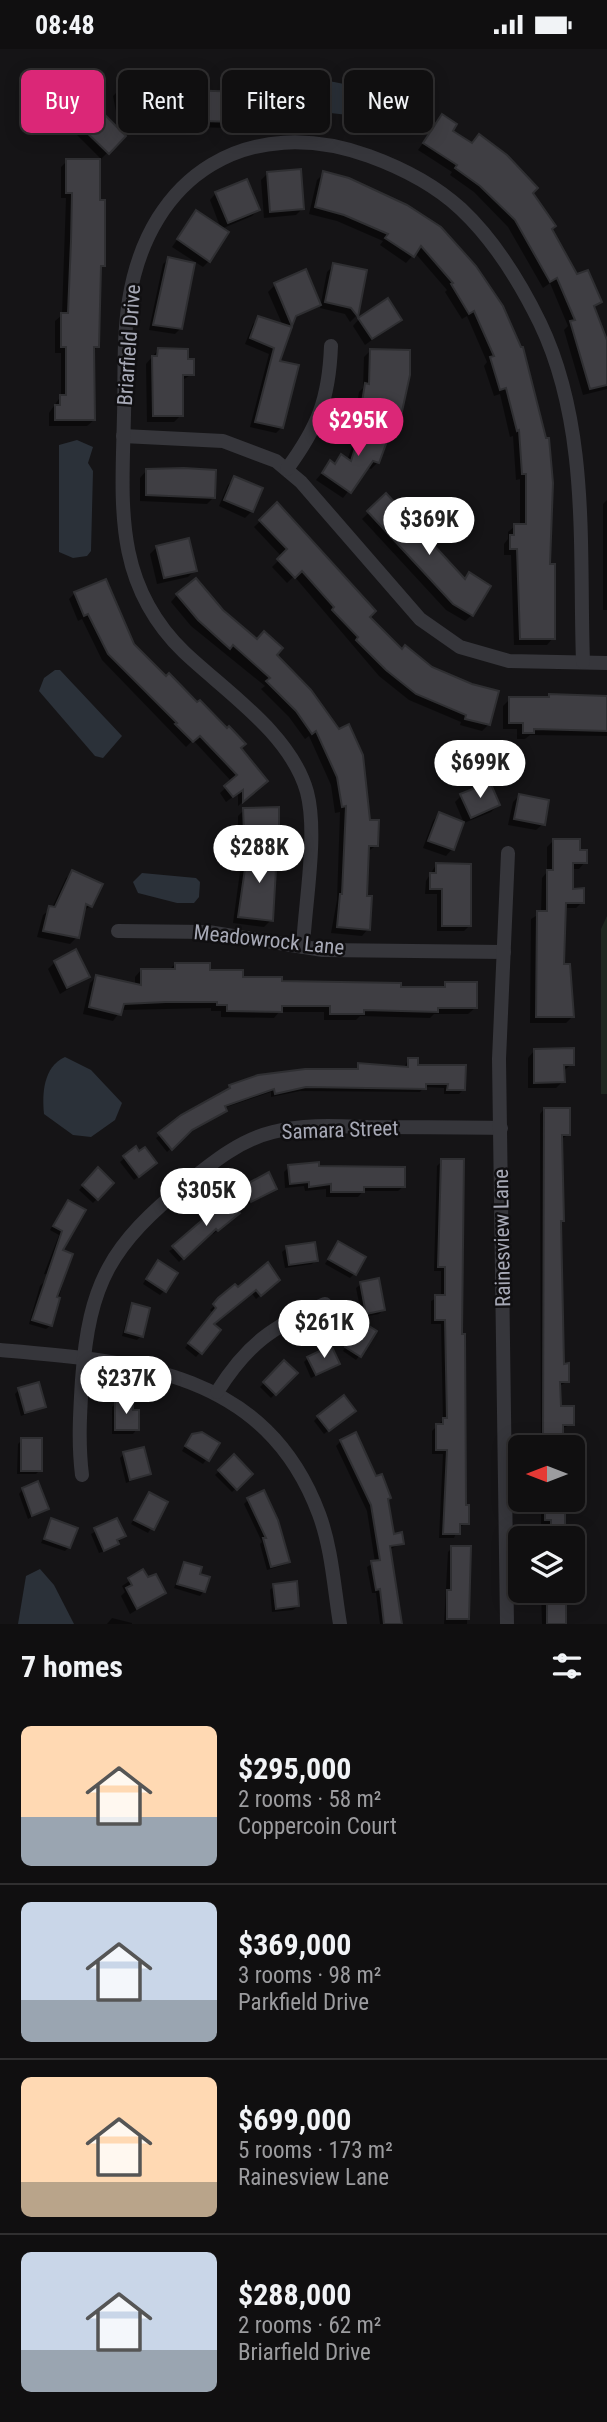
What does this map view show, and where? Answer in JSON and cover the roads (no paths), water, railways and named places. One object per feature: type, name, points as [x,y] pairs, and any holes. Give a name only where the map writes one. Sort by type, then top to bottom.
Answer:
[{"type":"street","name":"Briarfield Drive","points":[[303,947],[311,825],[304,783],[288,756],[249,708],[177,644],[144,599],[131,567],[123,530],[127,326],[133,280],[145,240],[159,213],[190,179],[231,155],[284,142],[342,148],[403,170],[459,208],[487,237],[519,284],[549,342],[567,402],[575,448],[583,662]]},
{"type":"street","points":[[287,469],[321,414],[330,378],[331,346]]},
{"type":"street","points":[[123,436],[223,441],[255,451],[287,469],[420,619],[447,640],[475,653],[509,661],[607,663]]},
{"type":"street","name":"Rainesview Lane","points":[[507,1624],[499,1034],[508,853]]},
{"type":"street","name":"Meadowrock Lane","points":[[118,931],[218,933],[303,947],[504,952]]},
{"type":"street","name":"Samara Street","points":[[82,1475],[78,1444],[84,1357],[92,1304],[109,1265],[123,1243],[165,1201],[214,1161],[242,1144],[272,1132],[309,1126],[501,1128]]},
{"type":"street","points":[[217,1392],[241,1356],[267,1332],[325,1304]]},
{"type":"street","points":[[0,1350],[84,1357],[157,1371],[217,1392],[264,1429],[302,1477],[325,1534],[340,1624]]}]
